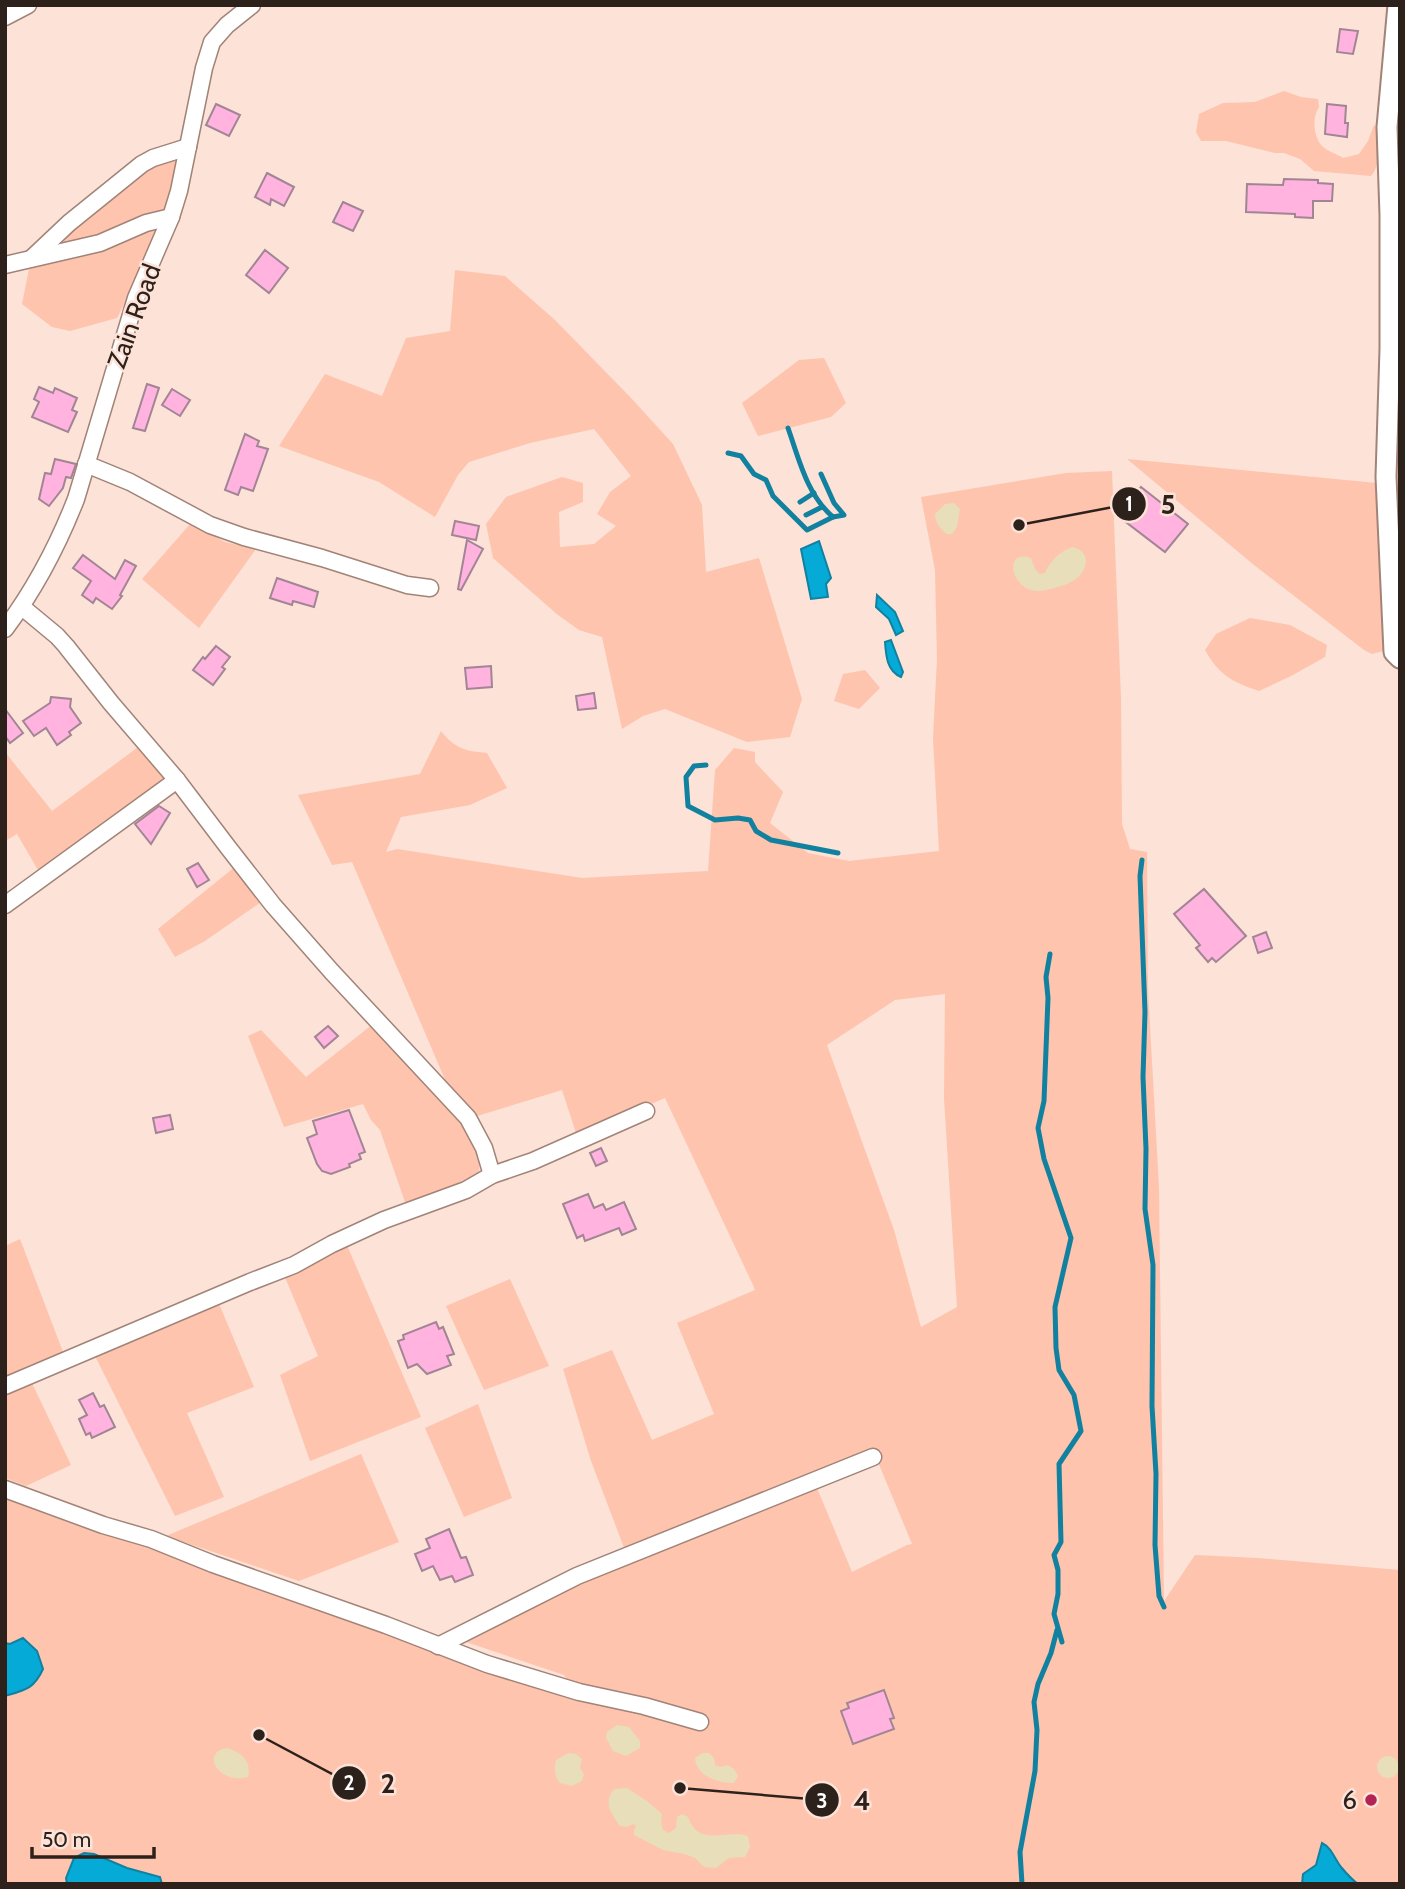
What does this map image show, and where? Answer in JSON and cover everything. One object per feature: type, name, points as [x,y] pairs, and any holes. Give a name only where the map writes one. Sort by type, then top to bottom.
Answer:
[{"type":"street","points":[[5,17],[28,5]]},
{"type":"street","name":"Zain Road","points":[[5,629],[22,607],[63,531],[76,499],[136,298],[171,217],[179,191],[204,68],[212,42],[227,25],[252,5]]},
{"type":"street","points":[[1398,5],[1387,127],[1391,349],[1386,477],[1394,652],[1400,658]]},
{"type":"street","points":[[33,257],[69,223],[142,164],[188,147]]},
{"type":"street","points":[[5,265],[100,243],[146,223],[171,217]]},
{"type":"street","points":[[86,464],[130,482],[210,525],[398,583],[430,588]]},
{"type":"street","points":[[22,607],[57,636],[177,780],[273,905],[468,1118],[484,1148],[492,1175]]},
{"type":"street","points":[[5,905],[177,780]]},
{"type":"street","points":[[5,1386],[294,1265],[367,1228],[466,1190],[492,1175],[556,1152],[646,1111]]},
{"type":"street","points":[[438,1646],[577,1576],[873,1457]]},
{"type":"street","points":[[5,1489],[103,1525],[151,1539],[487,1664],[579,1692],[701,1722]]},
{"type":"shaded area","points":[[1284,91],[1318,99],[1319,107],[1314,121],[1319,142],[1324,148],[1343,158],[1359,154],[1374,125],[1378,128],[1378,159],[1371,176],[1314,171],[1300,159],[1284,153],[1226,141],[1201,141],[1196,132],[1199,114],[1223,103],[1255,102]]},
{"type":"shaded area","points":[[173,160],[184,165],[161,233],[117,318],[70,331],[52,327],[22,304],[30,264],[59,257],[70,223],[132,175]]},
{"type":"shaded area","points":[[455,270],[505,276],[555,320],[673,444],[702,505],[706,572],[759,558],[802,699],[790,737],[747,742],[665,709],[643,716],[622,729],[602,637],[579,630],[558,615],[493,558],[486,524],[506,497],[562,477],[583,483],[583,502],[559,512],[560,547],[594,544],[616,526],[597,514],[610,492],[631,476],[594,429],[530,443],[469,462],[458,475],[435,517],[379,482],[279,446],[325,374],[382,396],[406,338],[450,331]]},
{"type":"shaded area","points":[[1394,346],[1400,346],[1400,648],[1396,641]]},
{"type":"shaded area","points":[[824,358],[846,403],[831,417],[758,436],[742,403],[799,360]]},
{"type":"shaded area","points":[[1127,459],[1377,483],[1387,650],[1372,654],[1364,650],[1254,565]]},
{"type":"shaded area","points":[[1112,471],[1121,698],[1122,824],[1130,849],[1147,852],[1148,989],[1159,1188],[1164,1601],[1195,1555],[1400,1570],[1400,1884],[5,1884],[5,1497],[249,1585],[573,1687],[564,1675],[454,1638],[538,1600],[817,1488],[852,1572],[912,1544],[873,1450],[625,1550],[591,1461],[563,1369],[612,1350],[652,1440],[714,1414],[677,1323],[755,1290],[753,1285],[665,1098],[577,1136],[562,1090],[474,1117],[449,1089],[352,862],[332,865],[298,795],[420,774],[441,731],[461,748],[487,753],[507,788],[470,805],[401,817],[386,852],[397,849],[582,878],[708,871],[715,770],[734,748],[755,752],[755,762],[783,792],[770,823],[808,853],[849,861],[939,851],[933,738],[937,659],[935,570],[921,497],[1066,473]],"holes":[[[945,994],[944,1098],[957,1307],[921,1327],[894,1230],[827,1045],[895,1000]]]},
{"type":"shaded area","points":[[191,523],[225,542],[256,549],[199,628],[142,579]]},
{"type":"shaded area","points":[[1250,618],[1290,625],[1327,645],[1325,657],[1259,691],[1234,681],[1221,672],[1205,650],[1216,634]]},
{"type":"shaded area","points":[[865,670],[880,688],[859,709],[834,701],[843,674]]},
{"type":"shaded area","points":[[141,745],[169,775],[76,844],[38,870],[17,834],[5,841],[5,752],[52,811]]},
{"type":"shaded area","points":[[236,866],[264,900],[205,941],[175,957],[158,929]]},
{"type":"shaded area","points":[[373,1024],[456,1111],[480,1144],[479,1174],[406,1205],[380,1130],[363,1104],[284,1127],[248,1036],[261,1030],[306,1077]]},
{"type":"shaded area","points":[[20,1239],[63,1352],[5,1377],[5,1246]]},
{"type":"shaded area","points":[[346,1243],[421,1417],[310,1461],[280,1375],[318,1356],[282,1270]]},
{"type":"shaded area","points":[[510,1279],[549,1366],[484,1390],[446,1306]]},
{"type":"shaded area","points":[[217,1299],[254,1387],[187,1413],[224,1497],[175,1516],[93,1352]]},
{"type":"shaded area","points":[[31,1381],[71,1465],[26,1486],[5,1478],[5,1392]]},
{"type":"shaded area","points":[[478,1404],[512,1498],[464,1517],[425,1428]]},
{"type":"shaded area","points":[[361,1454],[399,1542],[299,1581],[166,1536]]},
{"type":"sand","points":[[954,503],[960,509],[957,527],[952,534],[947,534],[938,526],[935,514],[945,504]]},
{"type":"sand","points":[[1073,547],[1082,552],[1086,562],[1081,574],[1072,582],[1035,591],[1024,587],[1015,576],[1013,569],[1017,559],[1031,558],[1035,569],[1040,574],[1045,573],[1056,557]]},
{"type":"sand","points":[[617,1725],[629,1727],[640,1741],[640,1748],[626,1756],[613,1751],[606,1738],[607,1732]]},
{"type":"sand","points":[[227,1748],[237,1752],[247,1762],[248,1777],[228,1776],[216,1767],[215,1755]]},
{"type":"sand","points":[[568,1753],[576,1754],[582,1759],[580,1768],[584,1774],[582,1781],[572,1786],[560,1783],[555,1772],[556,1760]]},
{"type":"sand","points":[[702,1753],[709,1753],[714,1758],[715,1765],[728,1765],[734,1769],[738,1776],[734,1783],[715,1780],[703,1774],[695,1758]]},
{"type":"sand","points":[[1388,1756],[1396,1759],[1399,1767],[1396,1775],[1388,1778],[1380,1775],[1377,1767],[1380,1759]]},
{"type":"sand","points":[[627,1788],[662,1814],[663,1830],[669,1833],[676,1828],[677,1817],[682,1814],[688,1817],[699,1832],[706,1835],[748,1836],[750,1847],[745,1857],[729,1858],[716,1868],[704,1867],[695,1858],[663,1850],[634,1835],[636,1826],[620,1826],[609,1803],[614,1789]]},
{"type":"water","points":[[819,541],[831,578],[826,584],[828,597],[811,599],[801,549]]},
{"type":"water","points":[[877,595],[895,612],[903,631],[896,635],[889,619],[876,607]]},
{"type":"water","points":[[891,640],[903,672],[901,677],[890,667],[887,658],[885,642]]},
{"type":"water","points":[[23,1638],[37,1651],[43,1669],[28,1688],[5,1696],[5,1643],[10,1644]]},
{"type":"water","points":[[1322,1843],[1331,1850],[1339,1864],[1358,1884],[1302,1884],[1303,1874],[1316,1865]]},
{"type":"water","points":[[84,1853],[160,1877],[162,1884],[67,1884],[66,1878],[74,1858]]},
{"type":"building","points":[[1340,29],[1358,31],[1353,54],[1337,52]]},
{"type":"building","points":[[216,104],[240,115],[229,136],[206,125]]},
{"type":"building","points":[[1327,104],[1346,106],[1347,137],[1325,134]]},
{"type":"building","points":[[267,173],[294,187],[284,206],[271,199],[270,205],[255,197]]},
{"type":"building","points":[[1284,179],[1318,180],[1318,183],[1333,184],[1332,201],[1313,201],[1313,218],[1295,217],[1295,214],[1246,212],[1247,184],[1283,185]]},
{"type":"building","points":[[343,202],[363,211],[353,231],[333,222]]},
{"type":"building","points":[[265,250],[288,268],[269,293],[246,275]]},
{"type":"building","points":[[147,384],[159,388],[145,431],[133,428]]},
{"type":"building","points":[[39,387],[53,393],[55,388],[77,398],[72,410],[77,412],[68,432],[32,417],[39,402],[34,399]]},
{"type":"building","points":[[172,389],[190,400],[180,416],[162,405]]},
{"type":"building","points":[[245,434],[259,441],[257,446],[268,449],[253,491],[241,487],[238,495],[225,490]]},
{"type":"building","points":[[55,459],[76,464],[71,478],[66,477],[63,488],[49,506],[39,499],[45,473],[51,474]]},
{"type":"building","points":[[1141,487],[1188,524],[1165,552],[1118,516]]},
{"type":"building","points":[[455,521],[479,526],[476,540],[452,535]]},
{"type":"building","points":[[467,540],[483,549],[461,590],[458,589]]},
{"type":"building","points":[[83,555],[115,579],[125,560],[136,566],[120,595],[122,596],[112,609],[96,598],[93,603],[82,595],[91,581],[73,568]]},
{"type":"building","points":[[277,578],[318,592],[314,607],[293,601],[292,605],[270,598]]},
{"type":"building","points":[[216,646],[230,657],[213,685],[193,670]]},
{"type":"building","points":[[491,666],[492,687],[467,689],[465,668]]},
{"type":"building","points":[[594,693],[596,708],[578,710],[576,696]]},
{"type":"building","points":[[51,697],[71,699],[70,707],[81,723],[57,745],[46,728],[34,736],[23,721],[50,703]]},
{"type":"building","points":[[5,709],[23,733],[10,743],[5,736]]},
{"type":"building","points":[[159,806],[170,813],[151,844],[135,824]]},
{"type":"building","points":[[198,863],[209,880],[197,887],[187,869]]},
{"type":"building","points":[[1204,889],[1246,936],[1216,962],[1212,958],[1208,962],[1196,948],[1200,945],[1174,914]]},
{"type":"building","points":[[1266,932],[1272,948],[1258,953],[1253,937]]},
{"type":"building","points":[[328,1026],[338,1036],[324,1048],[315,1037]]},
{"type":"building","points":[[349,1110],[365,1152],[359,1154],[361,1159],[349,1164],[350,1167],[331,1174],[322,1171],[307,1138],[317,1134],[313,1121]]},
{"type":"building","points":[[170,1115],[173,1129],[156,1133],[153,1118]]},
{"type":"building","points":[[601,1148],[607,1161],[596,1166],[590,1153]]},
{"type":"building","points":[[588,1194],[594,1208],[603,1204],[606,1210],[624,1202],[636,1229],[622,1235],[619,1228],[585,1241],[583,1235],[577,1238],[563,1204]]},
{"type":"building","points":[[436,1322],[439,1329],[443,1327],[454,1354],[447,1356],[451,1365],[427,1374],[417,1364],[408,1368],[398,1341],[404,1339],[403,1335]]},
{"type":"building","points":[[93,1393],[100,1407],[104,1405],[115,1427],[92,1438],[90,1433],[86,1435],[79,1419],[87,1415],[79,1400]]},
{"type":"building","points":[[449,1529],[461,1558],[466,1557],[473,1575],[455,1582],[452,1576],[440,1580],[433,1566],[422,1571],[415,1554],[430,1548],[426,1539]]},
{"type":"building","points":[[884,1690],[894,1718],[890,1719],[894,1729],[853,1744],[841,1711],[849,1708],[847,1703]]},
{"type":"waterway","points":[[788,428],[805,476],[817,498],[833,517],[844,515],[834,503],[821,474]]},
{"type":"waterway","points":[[728,453],[741,456],[754,474],[766,480],[773,496],[807,530],[833,517]]},
{"type":"waterway","points":[[800,502],[814,493]]},
{"type":"waterway","points":[[806,515],[822,507]]},
{"type":"waterway","points":[[706,765],[694,766],[686,777],[688,806],[715,820],[750,820],[756,831],[771,840],[838,853]]},
{"type":"waterway","points":[[1142,860],[1140,876],[1145,1012],[1145,1209],[1153,1265],[1155,1545],[1159,1596],[1164,1607]]},
{"type":"waterway","points":[[1050,954],[1046,977],[1048,998],[1044,1101],[1038,1128],[1044,1159],[1071,1238],[1055,1307],[1056,1348],[1059,1370],[1074,1395],[1081,1431],[1059,1464],[1061,1542],[1054,1555],[1058,1570],[1058,1594],[1054,1614],[1062,1642]]},
{"type":"waterway","points":[[1022,1884],[1020,1852],[1035,1771],[1037,1730],[1034,1702],[1057,1630]]},
{"type":"place","name":"5","points":[[1019,525]]},
{"type":"place","name":"2","points":[[259,1735]]},
{"type":"place","name":"4","points":[[680,1788]]},
{"type":"place","name":"6","points":[[1371,1800]]}]
